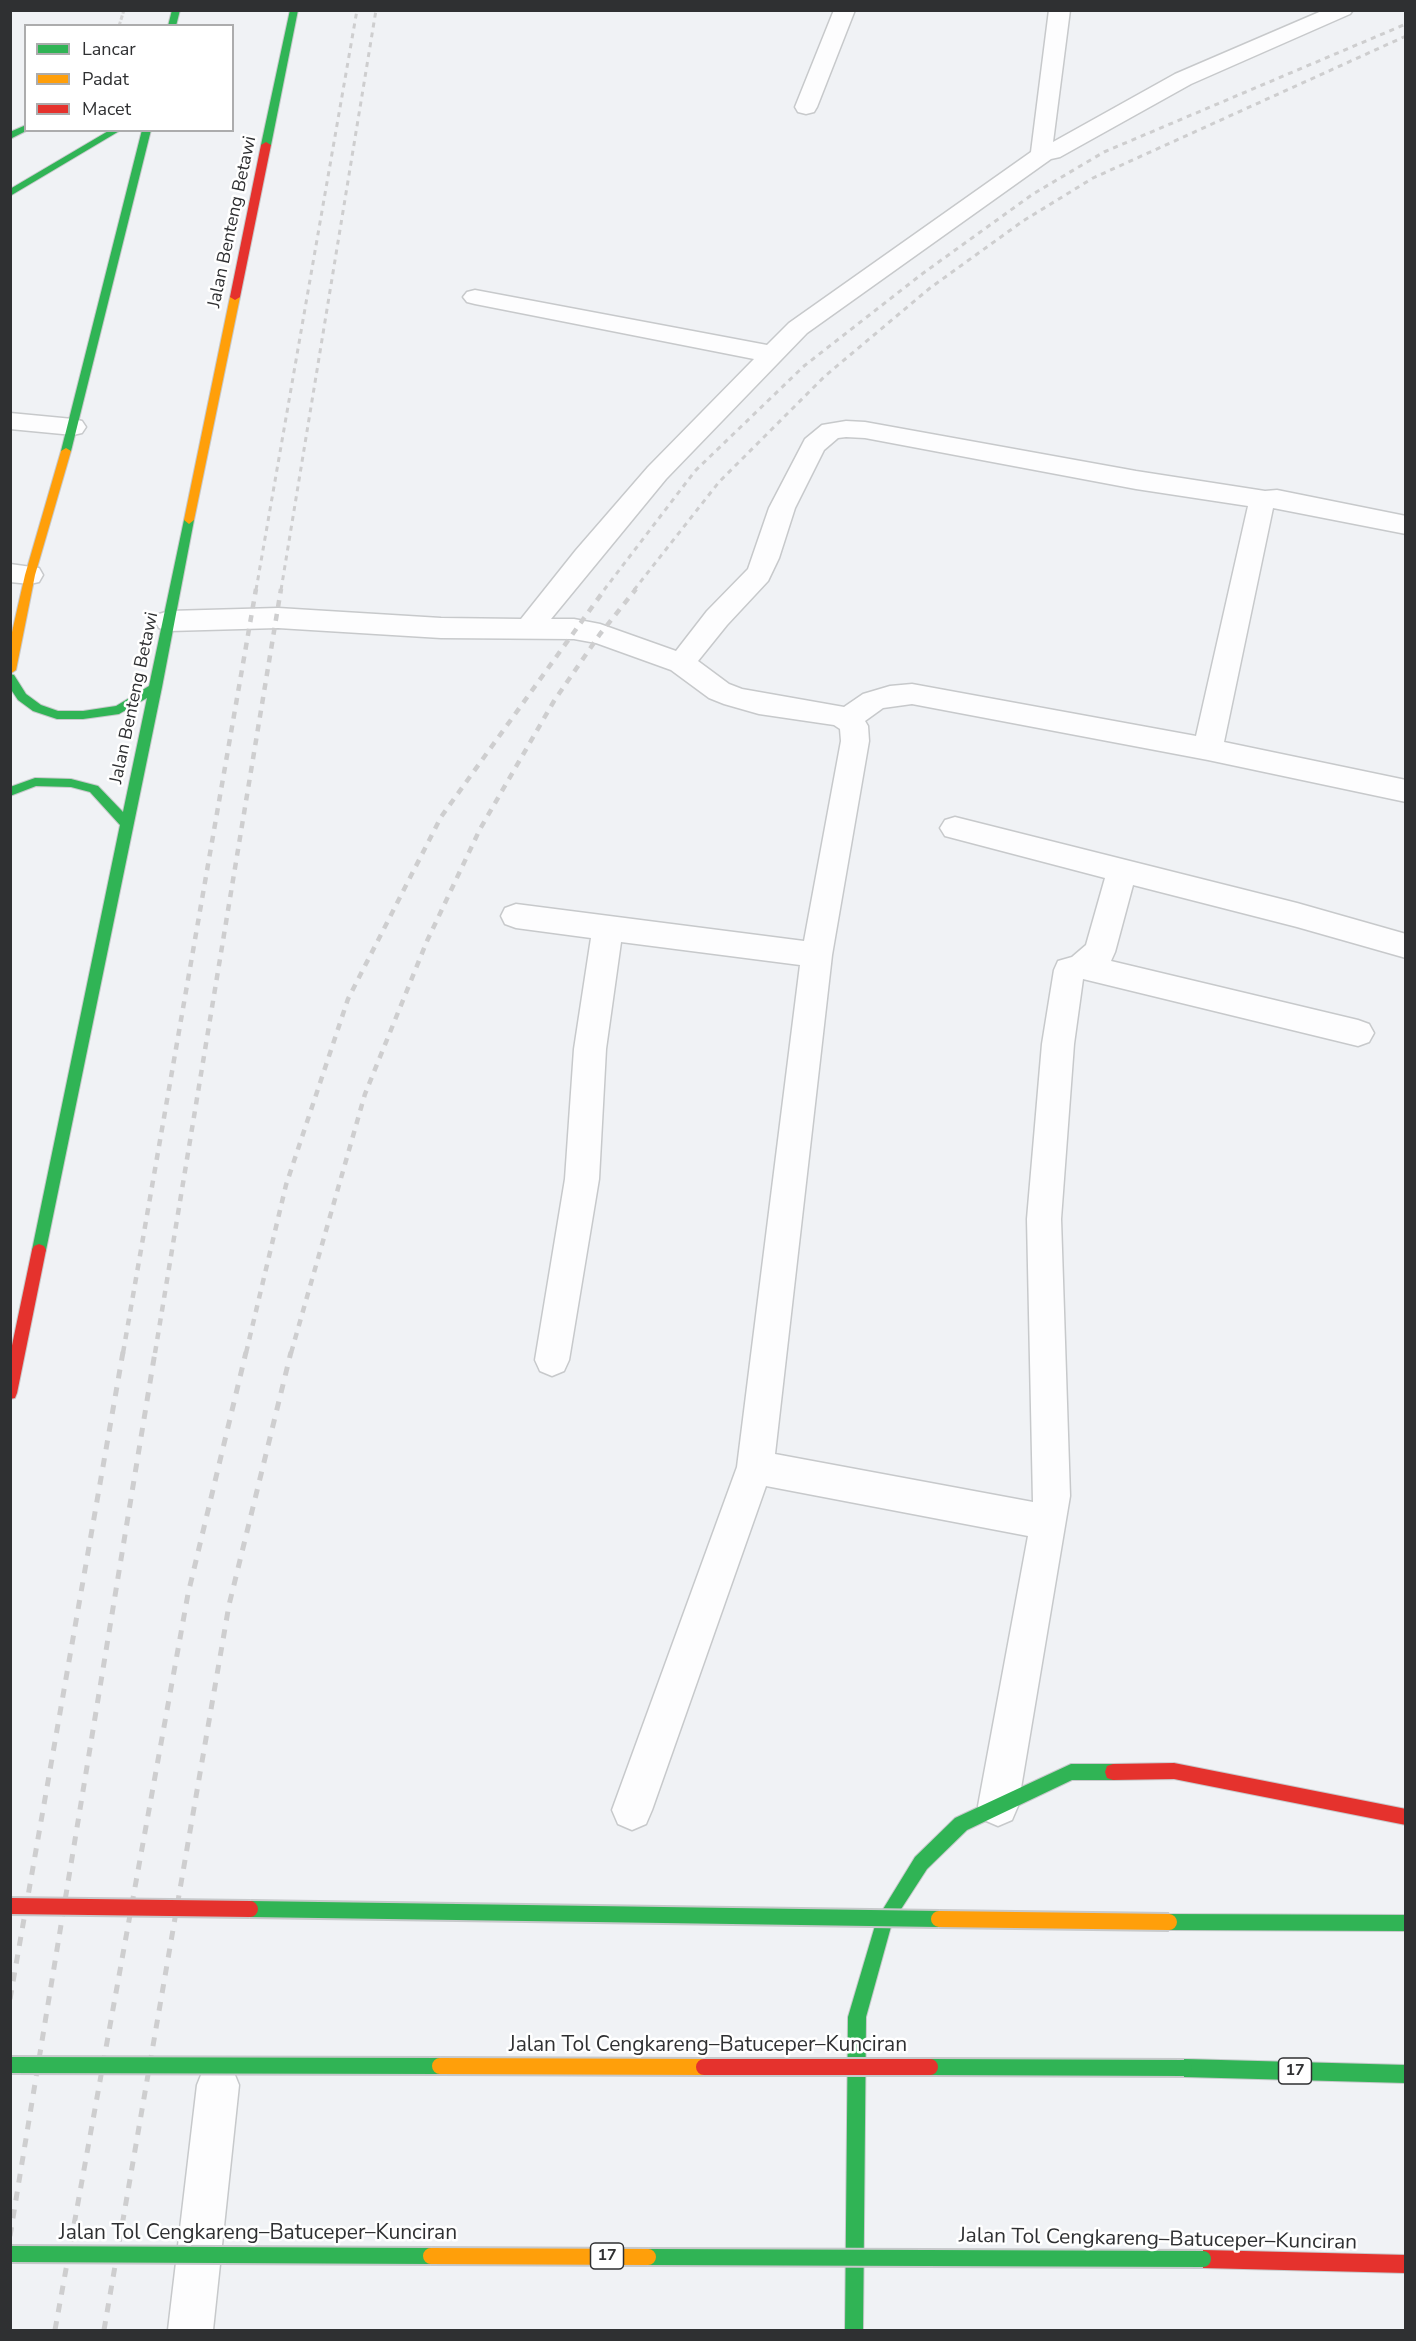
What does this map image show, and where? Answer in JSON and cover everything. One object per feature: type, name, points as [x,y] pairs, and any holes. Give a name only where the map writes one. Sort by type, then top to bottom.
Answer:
[{"type":"main road","name":"Jalan Benteng Betawi","points":[[10,1393],[294,10]]},
{"type":"main road","points":[[10,136],[24,129]]},
{"type":"main road","points":[[10,193],[114,132]]},
{"type":"main road","points":[[10,670],[20,574],[73,427],[147,132]]},
{"type":"main road","points":[[10,678],[22,697],[37,708],[57,715],[83,715],[119,710],[156,687]]},
{"type":"main road","points":[[10,792],[35,782],[71,783],[94,789],[127,824]]},
{"type":"main road","points":[[854,2331],[857,2017],[885,1918],[921,1863],[961,1824],[1071,1772],[1174,1771],[1406,1817]]},
{"type":"main road","points":[[10,1906],[1169,1922],[1406,1923]]},
{"type":"main road","name":"Jalan Tol Cengkareng–Batuceper–Kunciran","points":[[10,2066],[1184,2068],[1406,2074]]},
{"type":"main road","name":"Jalan Tol Cengkareng–Batuceper–Kunciran","points":[[10,2254],[1203,2259],[1406,2264]]},
{"type":"street","points":[[806,107],[845,10]]},
{"type":"street","points":[[1046,152],[1041,150],[1060,10]]},
{"type":"street","points":[[529,628],[585,557],[657,473],[798,328],[1046,152],[1060,148],[1183,79],[1343,10]]},
{"type":"street","points":[[475,297],[771,354]]},
{"type":"street","points":[[10,421],[73,427]]},
{"type":"street","points":[[681,663],[717,618],[759,574],[782,508],[814,445],[831,431],[865,430],[1136,480],[1277,500],[1406,525]]},
{"type":"street","points":[[1208,748],[1259,509],[1265,500]]},
{"type":"street","points":[[169,621],[278,618],[441,628],[574,629],[600,634],[681,663],[719,691],[759,704],[848,718],[873,701],[890,696],[912,694],[1208,748],[1406,792]]},
{"type":"street","points":[[632,1810],[755,1467],[817,955],[855,741],[854,726],[848,718]]},
{"type":"street","points":[[955,828],[1406,946]]},
{"type":"street","points":[[998,1806],[1052,1496],[1044,1219],[1058,1044],[1069,970],[1082,966],[1100,952],[1122,870]]},
{"type":"street","points":[[516,916],[817,955]]},
{"type":"street","points":[[552,1360],[582,1179],[590,1049],[608,929]]},
{"type":"street","points":[[1082,966],[1358,1033]]},
{"type":"street","points":[[755,1467],[1041,1521],[1049,1520]]},
{"type":"street","points":[[190,2331],[218,2085]]},
{"type":"railway","points":[[256,590],[357,10]]},
{"type":"railway","points":[[281,590],[376,10]]},
{"type":"railway","points":[[604,590],[695,471],[804,366],[922,274],[1033,194],[1104,152],[1406,24]]},
{"type":"railway","points":[[634,590],[719,482],[825,376],[930,288],[1023,221],[1093,178],[1406,36]]},
{"type":"railway","points":[[123,1353],[256,589]]},
{"type":"railway","points":[[155,1353],[281,589]]},
{"type":"railway","points":[[246,1353],[286,1185],[348,999],[441,817],[605,589]]},
{"type":"railway","points":[[291,1353],[365,1094],[427,941],[480,829],[554,701],[600,634],[636,589]]},
{"type":"railway","points":[[10,1999],[123,1352]]},
{"type":"railway","points":[[10,2236],[155,1352]]},
{"type":"railway","points":[[55,2330],[188,1594],[246,1352]]},
{"type":"railway","points":[[104,2330],[229,1605],[291,1352]]},
{"type":"traffic: fast","points":[[172,24],[176,10]]},
{"type":"traffic: fast","points":[[266,145],[294,10]]},
{"type":"traffic: fast","points":[[10,136],[24,129]]},
{"type":"traffic: fast","points":[[10,193],[114,132]]},
{"type":"traffic: fast","points":[[66,451],[146,132]]},
{"type":"traffic: fast","points":[[39,1250],[189,520]]},
{"type":"traffic: fast","points":[[10,678],[22,697],[37,708],[57,715],[83,715],[119,710],[156,687]]},
{"type":"traffic: fast","points":[[10,792],[35,782],[71,783],[94,789],[127,824]]},
{"type":"traffic: fast","points":[[854,2330],[857,2017],[885,1919],[921,1863],[961,1824],[1071,1772],[1113,1772]]},
{"type":"traffic: fast","points":[[250,1909],[939,1919]]},
{"type":"traffic: fast","points":[[1169,1922],[1406,1923]]},
{"type":"traffic: fast","points":[[10,2065],[440,2066]]},
{"type":"traffic: fast","points":[[930,2067],[1184,2068]]},
{"type":"traffic: fast","points":[[1184,2068],[1406,2074]]},
{"type":"traffic: fast","points":[[10,2254],[431,2256]]},
{"type":"traffic: fast","points":[[648,2257],[1203,2259]]},
{"type":"traffic: slow","points":[[189,520],[235,297]]},
{"type":"traffic: slow","points":[[10,670],[30,575],[66,451]]},
{"type":"traffic: slow","points":[[939,1919],[1169,1922]]},
{"type":"traffic: slow","points":[[440,2066],[704,2067]]},
{"type":"traffic: slow","points":[[431,2256],[648,2257]]},
{"type":"traffic: jam","points":[[235,297],[266,145]]},
{"type":"traffic: jam","points":[[10,1393],[39,1250]]},
{"type":"traffic: jam","points":[[1113,1772],[1174,1771],[1406,1817]]},
{"type":"traffic: jam","points":[[10,1906],[250,1909]]},
{"type":"traffic: jam","points":[[704,2067],[930,2067]]},
{"type":"traffic: jam","points":[[1203,2259],[1406,2264]]}]
